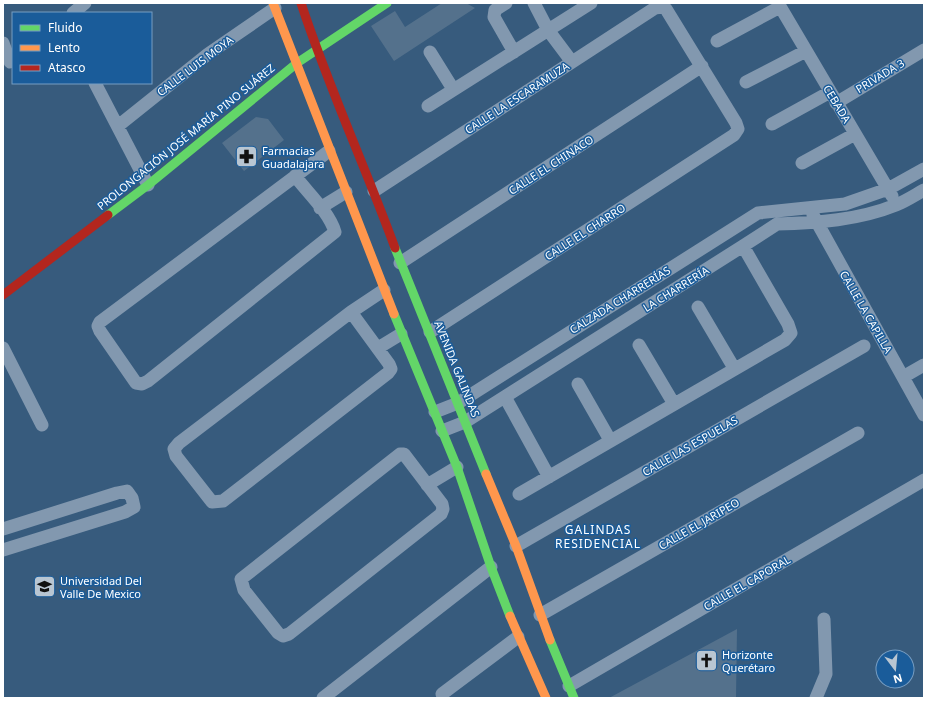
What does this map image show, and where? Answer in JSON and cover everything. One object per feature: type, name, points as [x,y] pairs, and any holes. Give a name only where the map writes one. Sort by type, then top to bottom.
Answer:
[{"type":"street","points":[[74,12],[85,3]]},
{"type":"street","name":"AVENIDA GALINDAS","points":[[301,3],[316,49],[374,191],[400,263],[430,332],[516,546],[540,614],[571,692]]},
{"type":"street","name":"PROLONGACIÓN JOSÉ MARÍA PINO SUÁREZ","points":[[3,294],[148,184],[297,63],[387,3]]},
{"type":"street","points":[[506,3],[495,10],[494,17],[514,52]]},
{"type":"street","points":[[534,3],[548,30],[572,62]]},
{"type":"street","points":[[428,106],[591,3]]},
{"type":"street","points":[[274,5],[384,290],[457,467],[518,637],[546,698]]},
{"type":"street","name":"CALLE LUIS MOYA","points":[[118,126],[208,54],[274,5]]},
{"type":"street","points":[[717,41],[779,5]]},
{"type":"street","name":"CEBADA","points":[[779,5],[896,205]]},
{"type":"street","name":"CALLE LA ESCARAMUZA","points":[[374,191],[655,8],[661,6],[666,9],[702,66]]},
{"type":"street","points":[[3,43],[9,63]]},
{"type":"street","name":"PRIVADA 3","points":[[772,124],[833,98],[924,50]]},
{"type":"street","points":[[746,82],[806,51]]},
{"type":"street","points":[[430,52],[453,89]]},
{"type":"street","name":"CALLE EL CHARRO","points":[[430,332],[734,135],[738,129],[702,66]]},
{"type":"street","name":"CALLE EL CHINACO","points":[[400,263],[702,66]]},
{"type":"street","points":[[96,84],[148,184]]},
{"type":"street","points":[[802,163],[855,134]]},
{"type":"street","points":[[295,176],[333,226],[335,232],[331,237],[148,381],[142,384],[136,383],[100,331],[98,326],[100,322],[329,150]]},
{"type":"street","points":[[888,189],[924,169]]},
{"type":"street","name":"CALZADA CHARRERÍAS","points":[[435,412],[458,403],[758,213],[845,204],[888,189]]},
{"type":"street","name":"LA CHARRERÍA","points":[[442,431],[465,422],[506,397],[777,224],[816,223],[866,214],[896,205],[924,190]]},
{"type":"street","points":[[320,208],[346,192]]},
{"type":"street","name":"CALLE LA CAPILLA","points":[[811,208],[816,223],[924,415]]},
{"type":"street","points":[[519,494],[734,368],[785,340],[791,333],[788,324],[743,246]]},
{"type":"street","points":[[352,312],[389,364],[391,368],[388,373],[223,501],[212,502],[176,456],[174,449],[179,443],[352,312],[384,290]]},
{"type":"street","points":[[698,307],[734,368]]},
{"type":"street","points":[[378,348],[402,334]]},
{"type":"street","points":[[639,345],[674,404]]},
{"type":"street","name":"CALLE LAS ESPUELAS","points":[[516,546],[864,346]]},
{"type":"street","points":[[3,348],[42,425]]},
{"type":"street","points":[[903,377],[924,365]]},
{"type":"street","points":[[578,384],[610,440]]},
{"type":"street","points":[[506,397],[549,477]]},
{"type":"street","name":"CALLE EL JARIPEO","points":[[540,614],[858,433]]},
{"type":"street","points":[[400,454],[404,454],[427,484],[442,504],[443,509],[441,514],[289,634],[282,636],[278,633],[244,590],[242,579],[400,454]]},
{"type":"street","points":[[427,484],[457,467]]},
{"type":"street","name":"CALLE EL CAPORAL","points":[[571,692],[924,480]]},
{"type":"street","points":[[3,529],[117,493],[127,492],[132,498],[134,507],[125,512],[3,550]]},
{"type":"street","points":[[33,519],[39,538]]},
{"type":"street","points":[[323,698],[492,567]]},
{"type":"street","points":[[816,698],[826,674],[824,619]]},
{"type":"street","points":[[442,694],[518,637]]},
{"type":"building","points":[[442,3],[466,3],[475,8],[394,61],[371,26],[395,11],[405,27]]},
{"type":"building","name":"Farmacias Guadalajara","points":[[256,117],[268,119],[284,140],[244,171],[222,143]]},
{"type":"building","name":"Horizonte Querétaro","points":[[737,629],[736,698],[609,698]]},
{"type":"traffic: fast","points":[[108,215],[148,185],[297,63],[387,3]]},
{"type":"traffic: fast","points":[[395,248],[486,474]]},
{"type":"traffic: fast","points":[[394,314],[457,467],[491,567],[510,616]]},
{"type":"traffic: fast","points":[[550,640],[574,698]]},
{"type":"traffic: slow","points":[[273,3],[394,314]]},
{"type":"traffic: slow","points":[[486,474],[516,546],[550,640]]},
{"type":"traffic: slow","points":[[510,616],[546,698]]},
{"type":"traffic: jam","points":[[301,3],[323,65],[395,248]]},
{"type":"traffic: jam","points":[[3,295],[108,215]]},
{"type":"place","name":"Farmacias Guadalajara","points":[[247,157]]},
{"type":"place","name":"Universidad Del Valle De Mexico","points":[[45,587]]},
{"type":"place","name":"Horizonte Querétaro","points":[[706,661]]},
{"type":"district","name":"GALINDAS RESIDENCIAL","points":[[598,537]]}]
